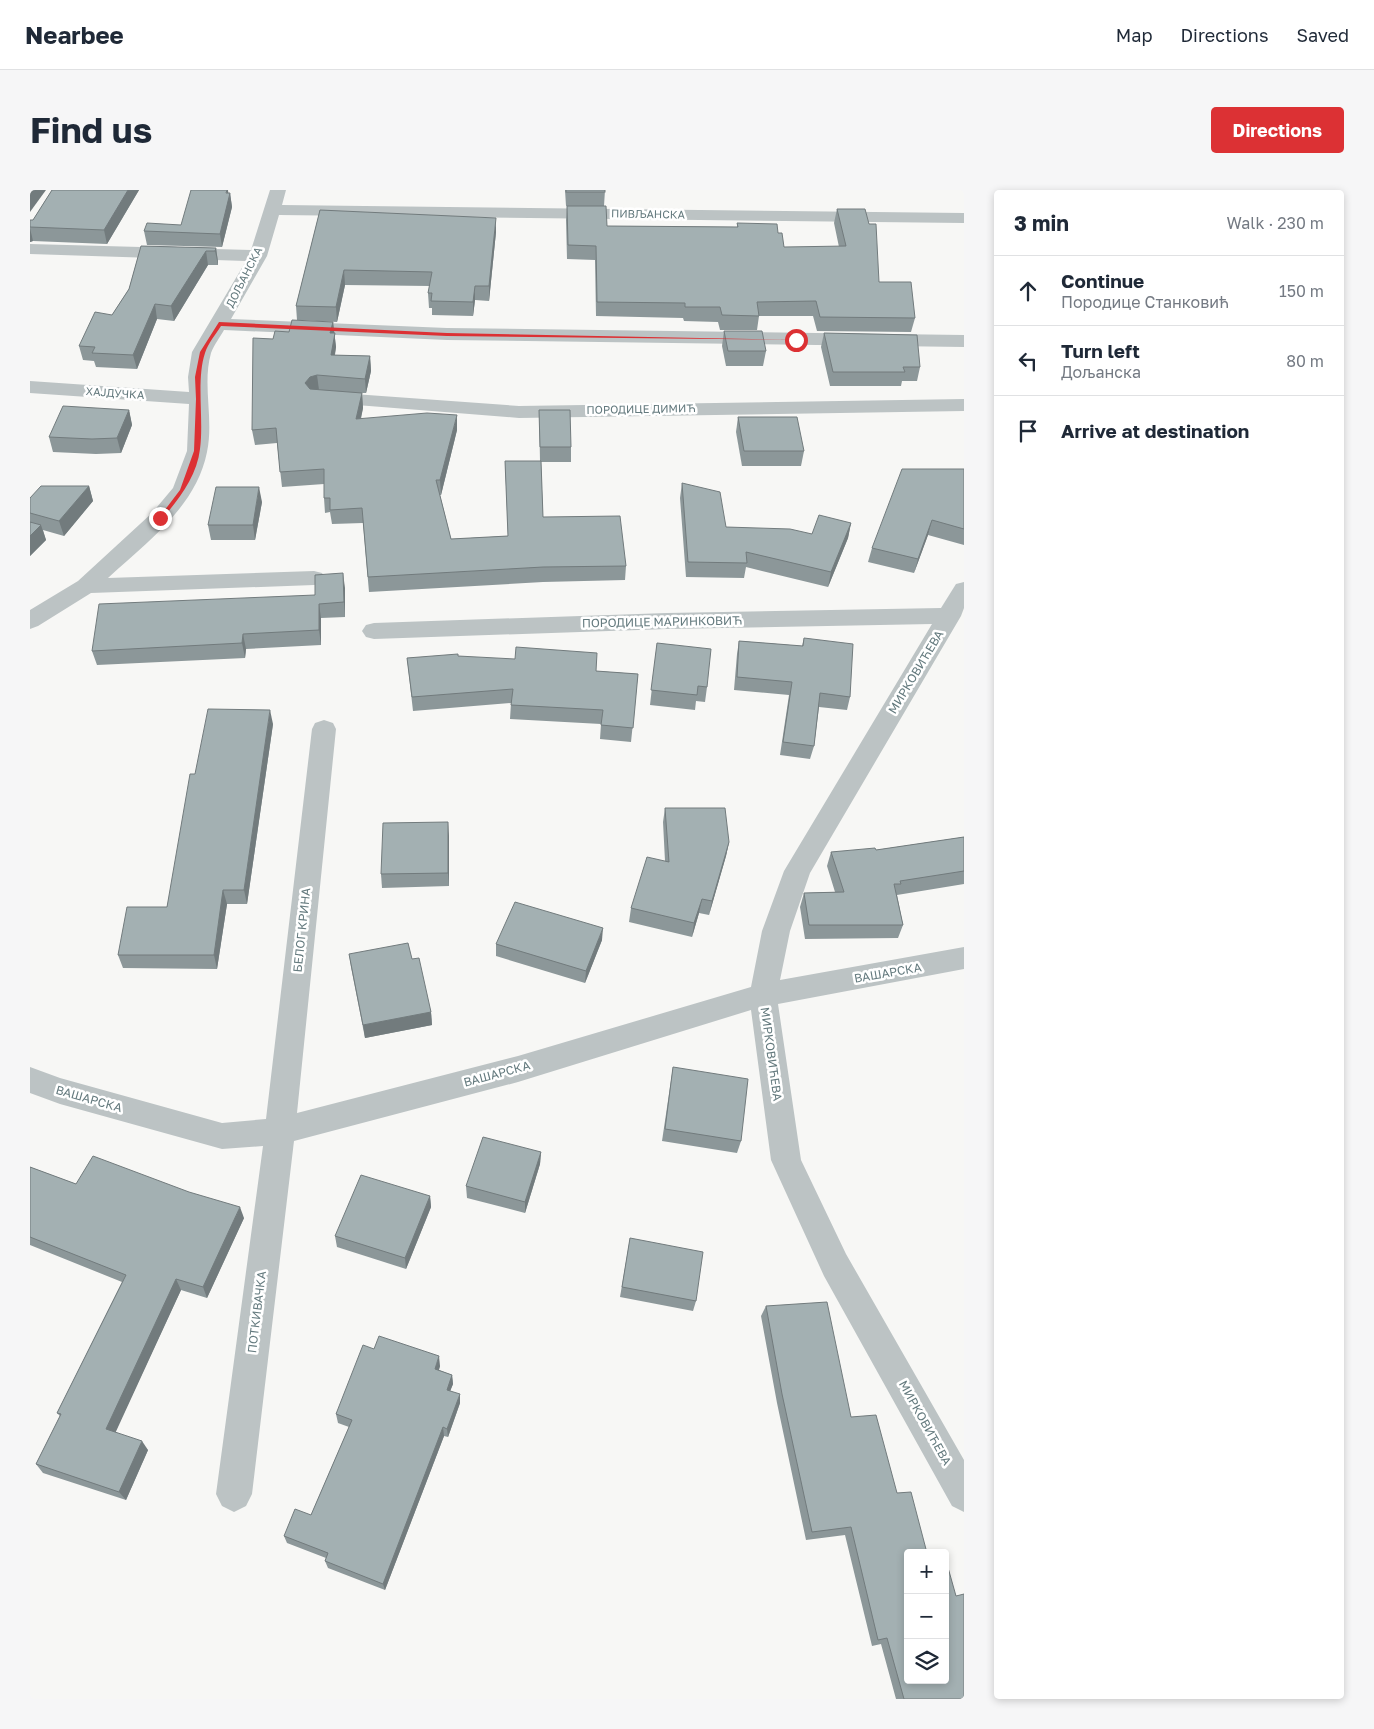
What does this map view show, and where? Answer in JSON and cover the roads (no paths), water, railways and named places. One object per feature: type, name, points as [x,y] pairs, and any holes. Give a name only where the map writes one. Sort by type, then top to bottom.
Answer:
[{"type":"street","name":"ДОЉАНСКА","points":[[30,621],[86,586],[160,518],[183,490],[197,451],[198,377],[202,352],[258,256],[278,190]]},
{"type":"street","name":"ПИВЉАНСКА","points":[[272,210],[964,218]]},
{"type":"street","points":[[30,249],[258,256]]},
{"type":"street","points":[[219,324],[447,334],[964,341]]},
{"type":"street","name":"ХАЈДУЧКА","points":[[30,387],[199,399]]},
{"type":"street","name":"ПОРОДИЦЕ ДИМИЋ","points":[[319,398],[519,412],[964,405]]},
{"type":"street","name":"ДОЉАНСКА","points":[[86,586],[314,578]]},
{"type":"street","name":"МИРКОВИЋЕВА","points":[[964,589],[950,616],[797,871],[776,931],[763,995],[786,1160],[835,1264],[964,1494]]},
{"type":"street","name":"ПОРОДИЦЕ МАРИНКОВИЋ","points":[[374,631],[667,621],[950,616]]},
{"type":"street","name":"БЕЛОГ КРИНА","points":[[280,1130],[324,729]]},
{"type":"street","name":"ВАШАРСКА","points":[[30,1080],[60,1091],[222,1136],[280,1130],[518,1069],[763,995],[914,969],[964,958]]},
{"type":"street","name":"ПОТКИВАЧКА","points":[[234,1494],[280,1130]]}]
